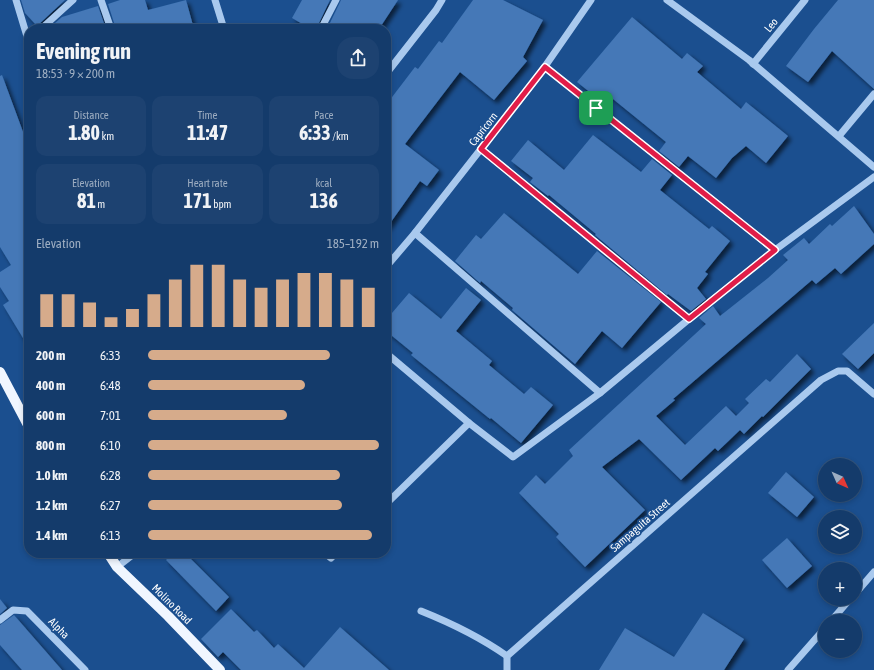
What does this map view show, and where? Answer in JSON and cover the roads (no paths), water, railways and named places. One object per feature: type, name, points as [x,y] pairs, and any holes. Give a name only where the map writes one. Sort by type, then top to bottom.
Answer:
[{"type":"main road","points":[[0,372],[24,418]]},
{"type":"main road","name":"Molino Road","points":[[111,558],[117,567],[168,616],[218,669]]},
{"type":"street","points":[[16,0],[24,25]]},
{"type":"street","points":[[47,24],[73,0]]},
{"type":"street","points":[[101,0],[109,24]]},
{"type":"street","points":[[222,0],[216,3],[222,24]]},
{"type":"street","points":[[324,24],[336,0]]},
{"type":"street","points":[[391,68],[436,10],[442,0]]},
{"type":"street","name":"Capricorn","points":[[391,261],[545,67],[591,0]]},
{"type":"street","points":[[668,0],[753,64],[874,167]]},
{"type":"street","name":"Leo","points":[[753,64],[805,0]]},
{"type":"street","points":[[545,67],[775,250]]},
{"type":"street","points":[[839,136],[874,94]]},
{"type":"street","points":[[481,149],[689,319]]},
{"type":"street","points":[[391,357],[469,423],[513,457],[600,393],[775,250],[874,177]]},
{"type":"street","points":[[414,233],[600,393]]},
{"type":"street","name":"Sampaguita Street","points":[[507,656],[822,380],[838,371],[847,371],[874,394]]},
{"type":"street","points":[[391,499],[469,423]]},
{"type":"street","points":[[117,567],[129,558]]},
{"type":"street","points":[[862,586],[874,572]]},
{"type":"street","points":[[837,614],[844,606]]},
{"type":"street","name":"Alpha","points":[[0,620],[13,610],[27,611],[85,670]]},
{"type":"street","points":[[421,610],[488,643],[507,656],[507,670]]},
{"type":"street","points":[[788,670],[818,636]]}]
